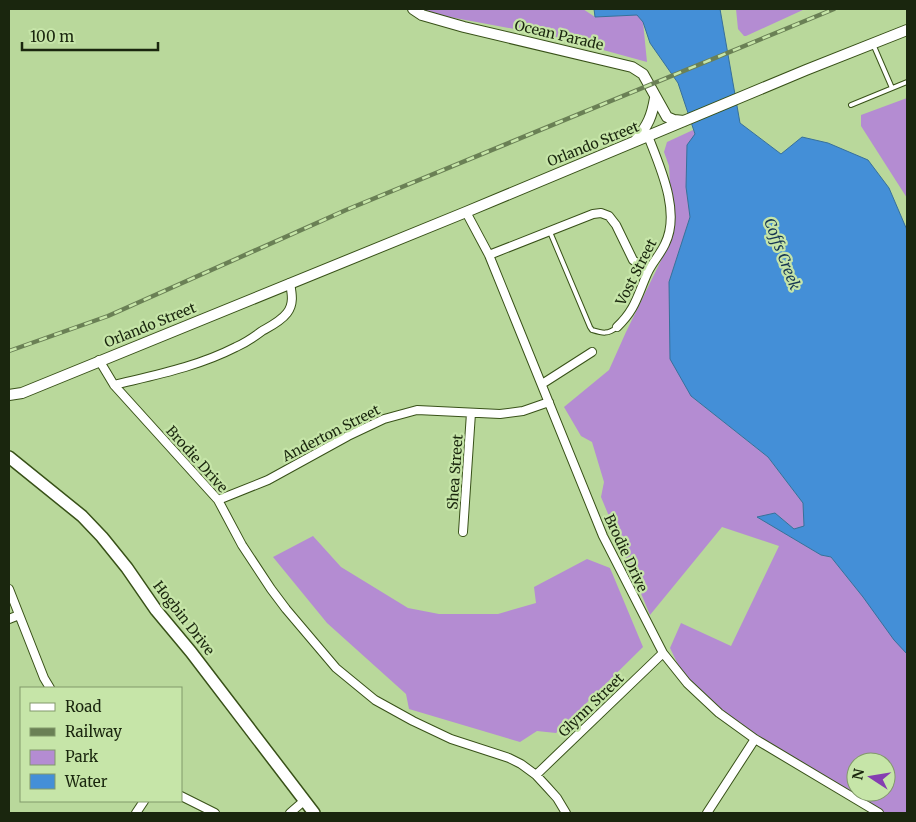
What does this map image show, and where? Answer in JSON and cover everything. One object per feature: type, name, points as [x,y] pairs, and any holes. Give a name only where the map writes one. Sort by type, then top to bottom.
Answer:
[{"type":"main road","name":"Hogbin Drive","points":[[10,457],[82,516],[102,537],[127,568],[156,610],[191,652],[314,813]]},
{"type":"street","name":"Ocean Parade","points":[[414,9],[422,15],[464,27],[632,67],[643,74],[667,117],[685,121]]},
{"type":"street","name":"Orlando Street","points":[[9,403],[22,393],[99,360],[290,284],[907,30]]},
{"type":"street","points":[[636,141],[652,115],[656,98]]},
{"type":"street","name":"Vost Street","points":[[617,327],[628,317],[635,304],[648,272],[666,243],[669,230],[670,219],[665,179],[648,136]]},
{"type":"street","name":"Brodie Drive","points":[[466,212],[489,256],[603,536],[663,653],[687,684],[719,713],[755,739],[879,813]]},
{"type":"street","points":[[489,256],[593,214],[601,213],[609,216],[616,224],[633,260],[648,272]]},
{"type":"street","points":[[114,385],[205,361],[237,347],[281,320],[288,312],[292,304],[293,295],[290,284]]},
{"type":"street","points":[[542,384],[592,352]]},
{"type":"street","name":"Brodie Drive","points":[[99,360],[114,385],[218,500],[242,545],[271,589],[336,668],[375,700],[413,721],[451,739],[509,758],[521,764],[536,775],[557,798],[566,813]]},
{"type":"street","name":"Orlando Street","points":[[9,395],[22,393]]},
{"type":"street","name":"Anderton Street","points":[[218,500],[268,480],[348,436],[384,419],[417,410],[500,414],[523,411],[548,402]]},
{"type":"street","name":"Shea Street","points":[[464,532],[472,413]]},
{"type":"street","points":[[9,589],[44,678],[49,687]]},
{"type":"street","points":[[9,619],[19,615]]},
{"type":"street","name":"Glynn Street","points":[[536,775],[663,653]]},
{"type":"street","points":[[707,813],[755,739]]},
{"type":"street","points":[[182,796],[215,813]]},
{"type":"street","points":[[290,813],[305,800]]},
{"type":"street","points":[[136,813],[143,802]]},
{"type":"lane","points":[[873,44],[892,88]]},
{"type":"lane","points":[[851,105],[907,82]]},
{"type":"lane","points":[[550,232],[592,330],[606,333],[611,332],[617,327]]},
{"type":"green space","points":[[424,9],[583,9],[595,17],[637,15],[643,22],[647,62],[552,36],[444,16],[427,12]]},
{"type":"green space","points":[[736,9],[805,9],[744,36],[738,29]]},
{"type":"green space","points":[[907,98],[907,198],[861,126],[861,115]]},
{"type":"green space","points":[[693,130],[695,134],[686,187],[690,217],[669,282],[691,396],[768,457],[803,503],[804,526],[794,529],[775,513],[757,517],[821,555],[831,557],[907,651],[907,813],[879,813],[861,802],[896,802],[896,752],[846,752],[846,793],[755,739],[687,683],[670,648],[681,623],[731,646],[779,546],[722,527],[650,615],[601,497],[604,482],[592,442],[581,436],[564,407],[609,370],[673,236],[669,166],[664,152],[667,142]]},
{"type":"green space","points":[[313,536],[341,567],[408,608],[439,614],[498,614],[536,603],[534,587],[587,559],[610,568],[643,647],[556,733],[537,731],[520,742],[409,709],[406,694],[327,623],[273,557]]},
{"type":"water","name":"Coffs Creek","points":[[594,9],[720,9],[740,123],[781,154],[802,137],[828,143],[868,160],[889,188],[907,230],[907,654],[894,640],[831,557],[821,555],[757,517],[775,513],[794,529],[804,526],[803,503],[768,457],[691,396],[670,359],[669,282],[690,217],[686,187],[687,145],[695,134],[678,83],[650,43],[643,22],[637,15],[595,17]]},
{"type":"railway","points":[[9,351],[108,316],[346,210],[834,9]]}]
